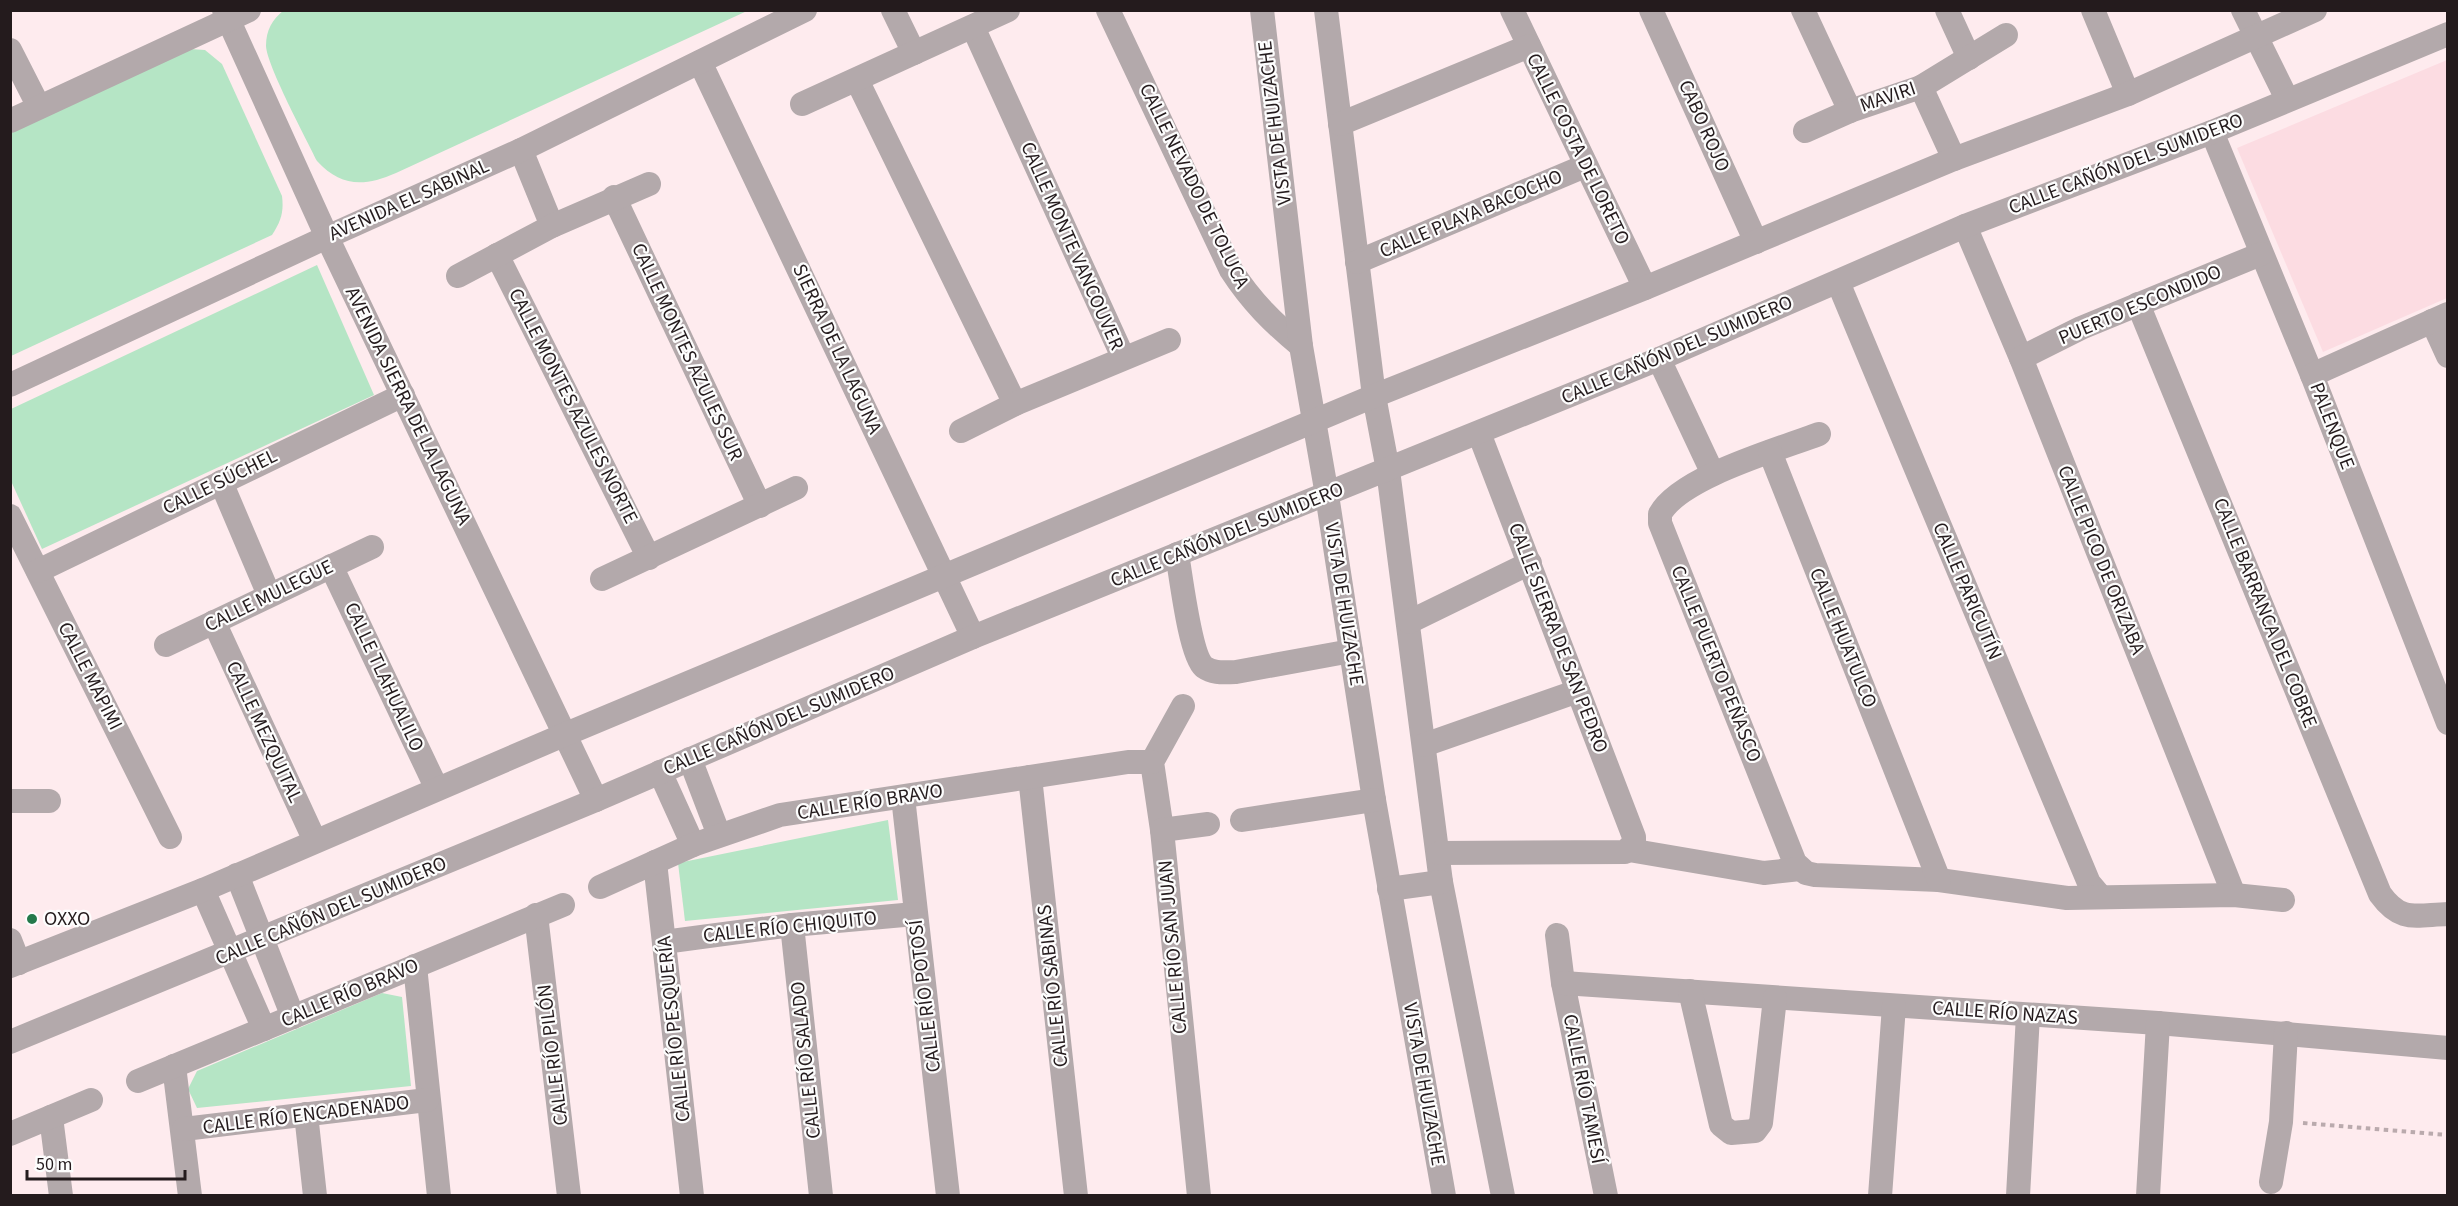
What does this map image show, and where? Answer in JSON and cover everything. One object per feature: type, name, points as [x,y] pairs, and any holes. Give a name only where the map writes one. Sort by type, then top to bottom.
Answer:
[{"type":"street","name":"AVENIDA EL SABINAL","points":[[10,385],[327,237],[521,150],[805,10]]},
{"type":"street","points":[[893,10],[914,53]]},
{"type":"street","points":[[802,104],[1008,10]]},
{"type":"street","name":"CALLE NEVADO DE TOLUCA","points":[[1108,10],[1231,270],[1247,295],[1268,319],[1301,346]]},
{"type":"street","name":"VISTA DE HUIZACHE","points":[[1262,10],[1301,346],[1327,495],[1374,800],[1444,1196]]},
{"type":"street","points":[[1326,10],[1374,396],[1388,470],[1409,622],[1441,882],[1503,1196]]},
{"type":"street","name":"CALLE COSTA DE LORETO","points":[[1512,10],[1645,288]]},
{"type":"street","name":"CABO ROJO","points":[[1651,10],[1756,242]]},
{"type":"street","points":[[1803,10],[1850,111]]},
{"type":"street","points":[[1947,10],[1969,58]]},
{"type":"street","points":[[2093,10],[2128,93]]},
{"type":"street","points":[[2243,10],[2287,99]]},
{"type":"street","points":[[10,940],[15,964],[203,890],[566,734],[1374,396],[1645,288],[1954,159],[2128,93],[2315,10]]},
{"type":"street","points":[[10,121],[234,14]]},
{"type":"street","name":"AVENIDA SIERRA DE LA LAGUNA","points":[[234,14],[327,237],[596,800]]},
{"type":"street","name":"CALLE MONTE VANCOUVER","points":[[960,431],[1015,404],[1123,357],[973,27]]},
{"type":"street","name":"CALLE CAÑÓN DEL SUMIDERO","points":[[10,1042],[231,953],[596,800],[973,637],[1659,359],[1965,226],[2212,132],[2448,34]]},
{"type":"street","name":"MAVIRI","points":[[1805,131],[1850,111],[1921,87],[2006,35]]},
{"type":"street","points":[[1340,124],[1529,46]]},
{"type":"street","points":[[10,50],[39,107]]},
{"type":"street","name":"SIERRA DE LA LAGUNA","points":[[700,62],[973,637]]},
{"type":"street","points":[[857,80],[1015,404]]},
{"type":"street","points":[[1921,87],[1954,159]]},
{"type":"street","name":"PALENQUE","points":[[2212,132],[2312,375],[2448,723]]},
{"type":"street","points":[[521,150],[552,226]]},
{"type":"street","name":"CALLE PLAYA BACOCHO","points":[[1357,262],[1585,166]]},
{"type":"street","points":[[458,276],[552,226],[614,197],[649,184]]},
{"type":"street","name":"CALLE MONTES AZULES SUR","points":[[614,197],[760,506]]},
{"type":"street","name":"CALLE PICO DE ORIZABA","points":[[1965,226],[2021,358],[2234,895]]},
{"type":"street","name":"PUERTO ESCONDIDO","points":[[2021,358],[2138,304],[2261,254]]},
{"type":"street","name":"CALLE MONTES AZULES NORTE","points":[[497,255],[649,558]]},
{"type":"street","name":"CALLE PARICUTÍN","points":[[1838,282],[2089,884],[2100,896]]},
{"type":"street","name":"CALLE BARRANCA DEL COBRE","points":[[2138,304],[2380,894],[2393,911],[2401,915],[2448,914]]},
{"type":"street","points":[[2312,375],[2440,318],[2448,356]]},
{"type":"street","points":[[1123,357],[1169,340]]},
{"type":"street","points":[[1659,359],[1713,474],[1819,434]]},
{"type":"street","name":"CALLE SÚCHEL","points":[[38,571],[403,395]]},
{"type":"street","name":"CALLE SIERRA DE SAN PEDRO","points":[[1479,433],[1634,837],[1631,846]]},
{"type":"street","name":"CALLE HUATULCO","points":[[1770,452],[1939,880]]},
{"type":"street","name":"CALLE PUERTO PEÑASCO","points":[[1713,474],[1672,499],[1660,514],[1660,523],[1795,863],[1803,871]]},
{"type":"street","points":[[221,482],[269,595]]},
{"type":"street","points":[[602,579],[796,488]]},
{"type":"street","name":"CALLE MAPIMI","points":[[10,516],[170,837]]},
{"type":"street","name":"CALLE MULEGUE","points":[[166,645],[372,547]]},
{"type":"street","points":[[1177,554],[1194,648],[1199,661],[1205,668],[1217,673],[1236,672],[1351,651]]},
{"type":"street","points":[[1409,622],[1530,564]]},
{"type":"street","name":"CALLE TLAHUALILO","points":[[331,566],[437,789]]},
{"type":"street","name":"CALLE MEZQUITAL","points":[[214,622],[315,841]]},
{"type":"street","points":[[1424,745],[1578,691]]},
{"type":"street","points":[[1152,762],[1184,706]]},
{"type":"street","points":[[690,759],[719,835]]},
{"type":"street","name":"CALLE RÍO BRAVO","points":[[600,886],[693,845],[780,815],[1128,762],[1152,762]]},
{"type":"street","name":"CALLE RÍO SAN JUAN","points":[[1152,762],[1162,830],[1199,1196]]},
{"type":"street","points":[[660,772],[693,845]]},
{"type":"street","name":"CALLE RÍO SABINAS","points":[[1030,777],[1076,1196]]},
{"type":"street","name":"CALLE RÍO POTOSÍ","points":[[903,797],[948,1196]]},
{"type":"street","points":[[1242,820],[1374,800]]},
{"type":"street","points":[[10,801],[49,801]]},
{"type":"street","points":[[1162,830],[1208,824]]},
{"type":"street","points":[[1439,853],[1631,846],[1764,873],[1803,871],[1939,880],[2067,898],[2234,895],[2283,900]]},
{"type":"street","name":"CALLE RÍO PESQUERÍA","points":[[655,862],[692,1196]]},
{"type":"street","points":[[237,875],[293,1017]]},
{"type":"street","points":[[1389,889],[1441,882]]},
{"type":"street","points":[[203,890],[264,1029]]},
{"type":"street","name":"CALLE RÍO BRAVO","points":[[138,1081],[563,905]]},
{"type":"street","name":"CALLE RÍO CHIQUITO","points":[[664,942],[792,925],[915,914]]},
{"type":"street","name":"CALLE RÍO PILÓN","points":[[536,915],[569,1196]]},
{"type":"street","name":"CALLE RÍO SALADO","points":[[792,925],[821,1196]]},
{"type":"street","name":"CALLE RÍO TAMESÍ","points":[[1557,935],[1563,983],[1606,1196]]},
{"type":"street","points":[[415,966],[427,1100],[439,1196]]},
{"type":"street","name":"CALLE RÍO NAZAS","points":[[1563,983],[2158,1023],[2448,1048]]},
{"type":"street","points":[[1690,992],[1721,1125],[1731,1133],[1755,1131],[1761,1123],[1775,998]]},
{"type":"street","points":[[1880,1196],[1894,1006]]},
{"type":"street","points":[[2018,1196],[2028,1015]]},
{"type":"street","points":[[2148,1196],[2158,1023]]},
{"type":"street","points":[[2271,1182],[2281,1122],[2286,1033]]},
{"type":"street","points":[[174,1066],[184,1129],[190,1196]]},
{"type":"street","points":[[10,1134],[91,1100]]},
{"type":"street","name":"CALLE RÍO ENCADENADO","points":[[184,1129],[427,1100]]},
{"type":"street","points":[[306,1114],[315,1196]]},
{"type":"street","points":[[51,1117],[61,1196]]},
{"type":"path","points":[[2281,1122],[2448,1135]]},
{"type":"shaded area","points":[[2447,60],[2447,298],[2323,352],[2237,148]]},
{"type":"green space","points":[[284,10],[747,11],[396,173],[374,181],[354,182],[335,176],[317,161],[273,69],[268,56],[266,40],[270,26]]},
{"type":"green space","points":[[190,49],[205,50],[222,64],[282,196],[282,212],[275,230],[272,235],[11,356],[11,133]]},
{"type":"green space","points":[[317,265],[374,395],[42,549],[11,481],[11,409]]},
{"type":"green space","points":[[888,820],[898,900],[685,921],[678,863]]},
{"type":"green space","points":[[382,993],[402,997],[411,1086],[197,1108],[188,1089],[197,1071]]},
{"type":"place","name":"OXXO","points":[[32,919]]}]
